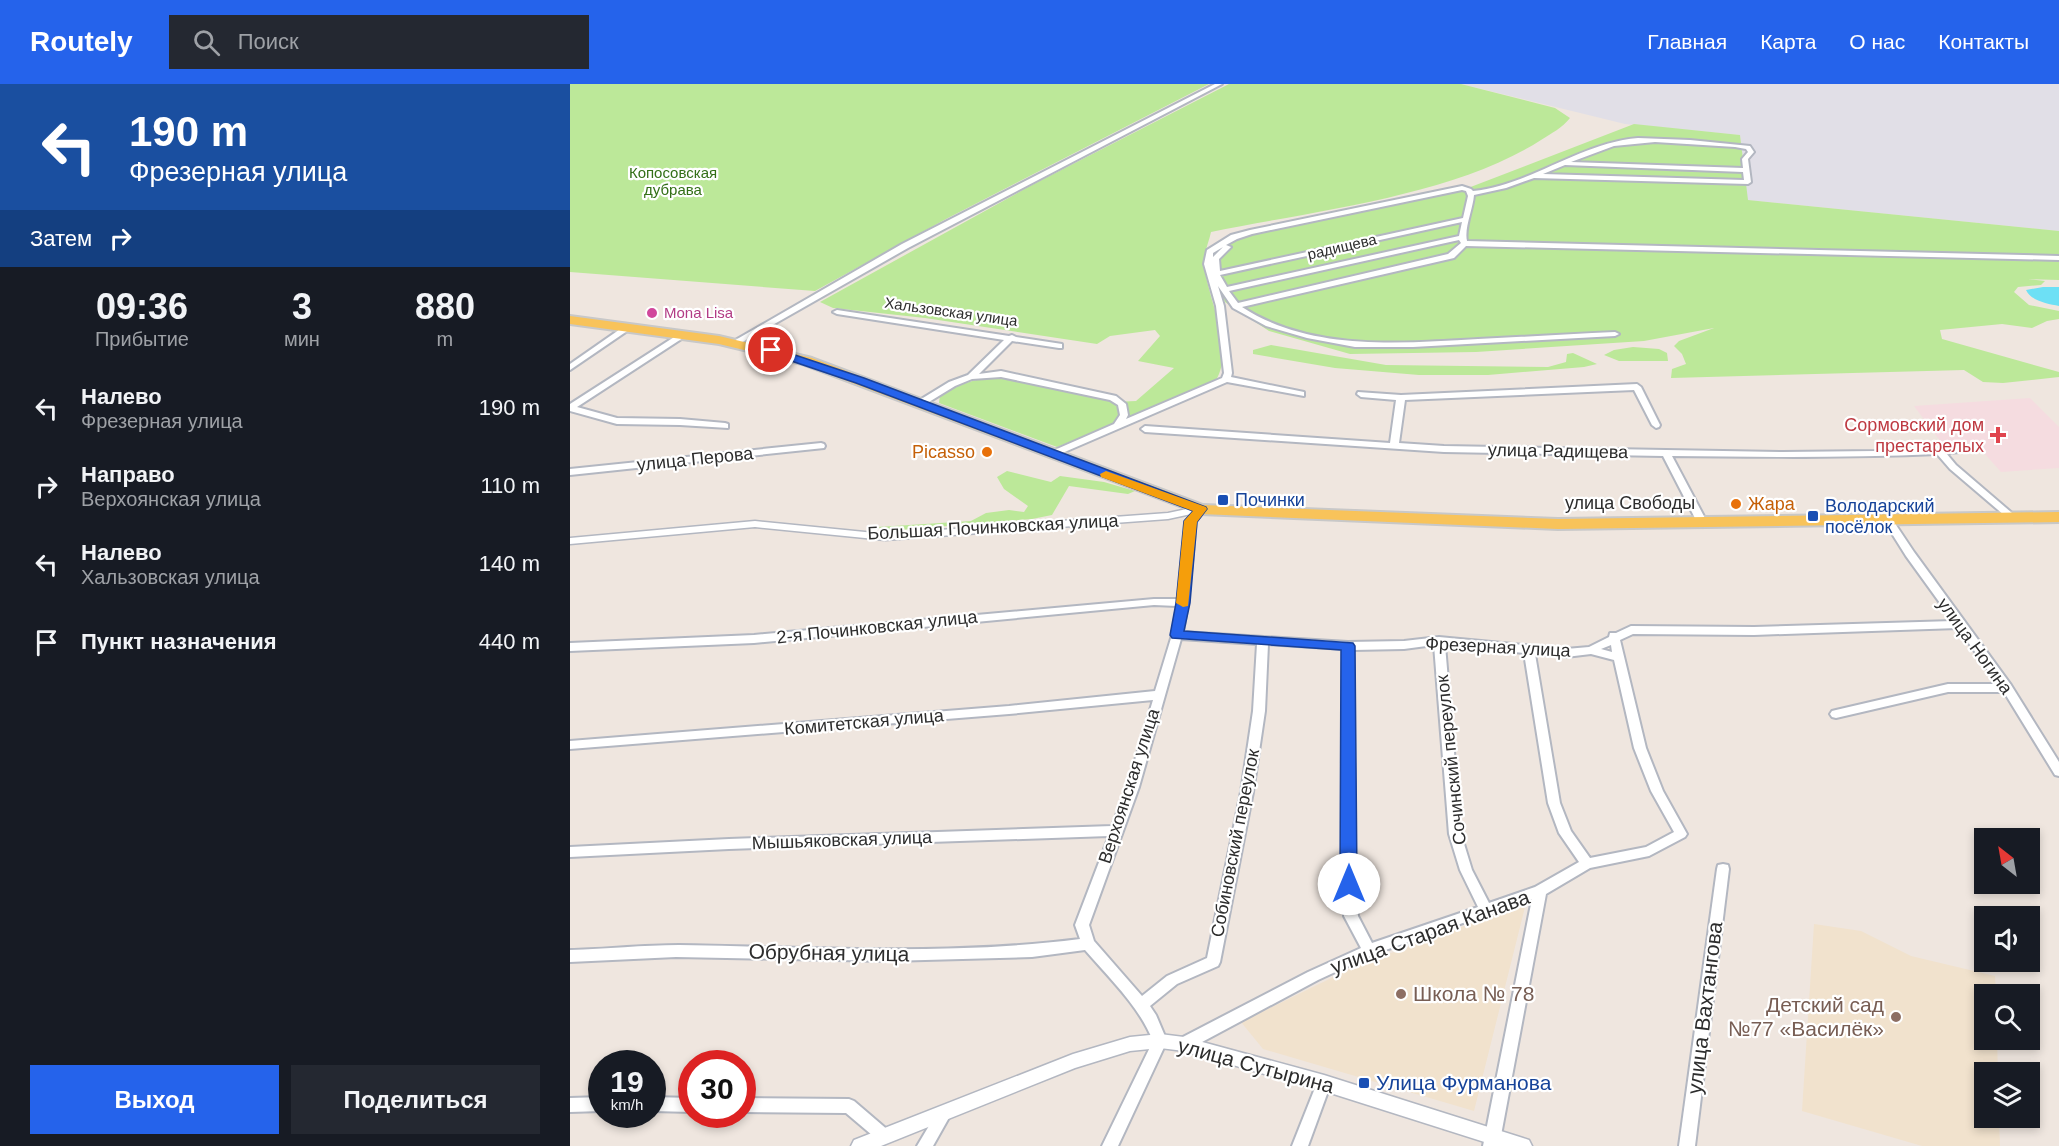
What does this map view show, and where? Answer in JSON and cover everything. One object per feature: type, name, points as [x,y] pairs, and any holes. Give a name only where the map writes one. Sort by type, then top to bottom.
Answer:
[{"type":"main road","points":[[570,320],[736,342],[807,361],[1201,509]]},
{"type":"main road","name":"улица Свободы","points":[[1201,509],[1558,524],[2059,517]]},
{"type":"street","points":[[736,342],[905,246],[1219,84]]},
{"type":"street","points":[[1532,176],[1748,182],[1745,159],[1752,152],[1748,147],[1694,142],[1624,141],[1480,193],[1469,192],[1246,236],[1224,249],[1215,259],[1217,274],[1224,290],[1236,306],[1248,314],[1307,336],[1355,345],[1413,345],[1615,334]]},
{"type":"street","points":[[1562,164],[1747,170]]},
{"type":"street","points":[[1226,379],[1228,372],[1220,306],[1208,264],[1210,252],[1234,237],[1250,232],[1462,188],[1469,192]]},
{"type":"street","points":[[1236,306],[1451,256],[1464,240],[1469,192]]},
{"type":"street","name":"радищева","points":[[1217,274],[1467,219]]},
{"type":"street","points":[[1224,290],[1464,240],[2059,258]]},
{"type":"street","name":"Хальзовская улица","points":[[837,312],[1059,346]]},
{"type":"street","points":[[570,368],[629,327]]},
{"type":"street","points":[[685,334],[570,408],[617,421],[680,422],[725,426]]},
{"type":"street","points":[[971,377],[1012,337]]},
{"type":"street","points":[[921,403],[952,384],[971,377],[1001,374],[1113,398],[1122,404],[1124,415],[1117,427]]},
{"type":"street","points":[[1053,454],[1226,379],[1301,394]]},
{"type":"street","points":[[1361,394],[1401,398],[1636,387],[1656,425]]},
{"type":"street","points":[[1394,445],[1401,398]]},
{"type":"street","name":"улица Радищева","points":[[1145,429],[1394,445],[1666,453],[1841,454],[1972,449]]},
{"type":"street","name":"улица Перова","points":[[570,472],[821,446]]},
{"type":"street","points":[[1940,452],[1953,467],[2014,519]]},
{"type":"street","points":[[1666,453],[1702,522]]},
{"type":"street","name":"Большая Починковская улица","points":[[570,541],[755,524],[885,537],[1168,516],[1201,509]]},
{"type":"street","name":"Верхоянская улица","points":[[1088,944],[1082,925],[1132,787],[1177,635],[1183,603],[1191,521],[1201,509]]},
{"type":"street","name":"улица Ногина","points":[[1889,521],[1959,624],[2007,688],[2059,772]]},
{"type":"street","name":"2-я Починковская улица","points":[[570,647],[754,639],[939,620],[1154,602],[1183,603]]},
{"type":"street","name":"Фрезерная улица","points":[[1177,635],[1348,646],[1404,645],[1439,640],[1566,653],[1591,650],[1614,636],[1631,630],[1754,631],[1959,624]]},
{"type":"street","points":[[1614,636],[1620,658]]},
{"type":"street","name":"Сочинский переулок","points":[[1439,640],[1455,834],[1466,870],[1486,911]]},
{"type":"street","name":"Собиновский переулок","points":[[1142,1005],[1172,980],[1213,962],[1247,792],[1259,711],[1263,641]]},
{"type":"street","points":[[1348,646],[1349,884],[1352,916],[1369,950]]},
{"type":"street","points":[[1591,650],[1620,658]]},
{"type":"street","points":[[1529,651],[1554,803],[1565,833],[1587,864]]},
{"type":"street","name":"улица Старая Канава","points":[[1184,1044],[1313,976],[1369,950],[1540,891],[1587,864],[1649,851],[1681,834],[1657,791],[1641,748],[1620,658]]},
{"type":"street","points":[[1836,714],[1948,688],[2007,688]]},
{"type":"street","name":"Комитетская улица","points":[[570,745],[997,711],[1159,695]]},
{"type":"street","name":"Мышьяковская улица","points":[[570,852],[729,844],[1115,831]]},
{"type":"street","name":"улица Вахтангова","points":[[1687,1146],[1723,869]]},
{"type":"street","points":[[1492,1141],[1540,891]]},
{"type":"street","points":[[1088,944],[1142,1005],[1160,1041],[1110,1146]]},
{"type":"street","name":"Обрубная улица","points":[[570,956],[676,951],[888,955],[1032,951],[1088,944]]},
{"type":"street","points":[[860,1146],[1073,1061],[1130,1044],[1160,1041]]},
{"type":"street","name":"улица Сутырина","points":[[1160,1041],[1184,1044],[1324,1083],[1492,1141],[1523,1146]]},
{"type":"street","points":[[1300,1146],[1324,1083]]},
{"type":"street","points":[[570,1105],[588,1104]]},
{"type":"street","points":[[756,1105],[849,1106],[884,1136]]},
{"type":"street","points":[[925,1146],[944,1113]]},
{"type":"shaded area","points":[[1461,84],[2059,84],[2059,231],[1747,200],[1740,135],[1625,124]]},
{"type":"shaded area","name":"Сормовский дом престарелых","points":[[2030,398],[2059,427],[2059,468],[2001,472],[1976,444],[1944,446],[1914,406]]},
{"type":"shaded area","name":"Школа № 78","points":[[1526,903],[1474,1111],[1263,1049],[1241,1022],[1356,966]]},
{"type":"shaded area","name":"Детский сад №77 «Василёк»","points":[[1814,924],[1861,931],[1911,956],[1995,976],[1995,984],[1974,984],[1974,1050],[1997,1050],[1998,1062],[1974,1062],[1974,1128],[1999,1128],[2000,1146],[1922,1146],[1802,1111]]},
{"type":"green space","name":"Копосовская дубрава","points":[[570,84],[1209,84],[946,219],[815,291],[570,272]]},
{"type":"green space","points":[[1229,84],[1461,84],[1555,108],[1570,118],[1560,128],[1541,140],[1506,159],[1467,175],[1382,199],[1211,232],[1204,264],[1223,353],[1216,380],[1057,447],[939,403],[940,395],[966,383],[994,377],[1114,402],[1136,401],[1174,368],[1138,361],[1160,336],[1155,330],[1110,336],[1097,344],[925,318],[833,308],[820,302],[1030,186]]},
{"type":"green space","points":[[1634,124],[1740,135],[1748,200],[2059,231],[2059,280],[2028,279],[2045,281],[2041,285],[2018,287],[2014,292],[2029,305],[2059,311],[2059,319],[2047,321],[2032,328],[2002,324],[1940,330],[1942,339],[2059,372],[2059,377],[2003,383],[1983,382],[1964,370],[1671,378],[1672,369],[1686,364],[1682,354],[1674,346],[1679,341],[1714,328],[1644,341],[1476,352],[1350,354],[1269,331],[1225,302],[1212,276],[1211,262],[1220,248],[1240,236],[1468,188]]},
{"type":"green space","points":[[1271,345],[1386,365],[1548,367],[1566,362],[1567,354],[1573,353],[1597,364],[1488,375],[1419,375],[1335,368],[1253,354],[1253,350]]},
{"type":"green space","points":[[1633,347],[1659,349],[1667,353],[1668,361],[1619,361],[1604,355],[1614,350]]},
{"type":"green space","points":[[1007,471],[1051,482],[1060,476],[1104,482],[1135,491],[1128,494],[1069,486],[1052,515],[1032,519],[886,531],[878,527],[971,521],[986,513],[1009,510],[1024,512],[1028,506],[1004,489],[997,477]]},
{"type":"water","points":[[2059,287],[2059,306],[2036,299],[2026,290]]},
{"type":"slow traffic","points":[[1106,474],[1201,509],[1191,521],[1183,603]]},
{"type":"place","name":"Mona Lisa","points":[[652,313]]},
{"type":"place","name":"Сормовский дом престарелых","points":[[1998,435]]},
{"type":"place","name":"Picasso","points":[[987,452]]},
{"type":"place","name":"Починки","points":[[1223,500]]},
{"type":"place","name":"Жара","points":[[1736,504]]},
{"type":"place","name":"Володарский посёлок","points":[[1813,516]]},
{"type":"place","name":"Школа № 78","points":[[1401,994]]},
{"type":"place","name":"Детский сад №77 «Василёк»","points":[[1896,1017]]},
{"type":"place","name":"Улица Фурманова","points":[[1364,1083]]},
{"type":"route","points":[[771,350],[807,361],[1201,509],[1191,521],[1183,603],[1177,635],[1348,646],[1349,884]]}]
